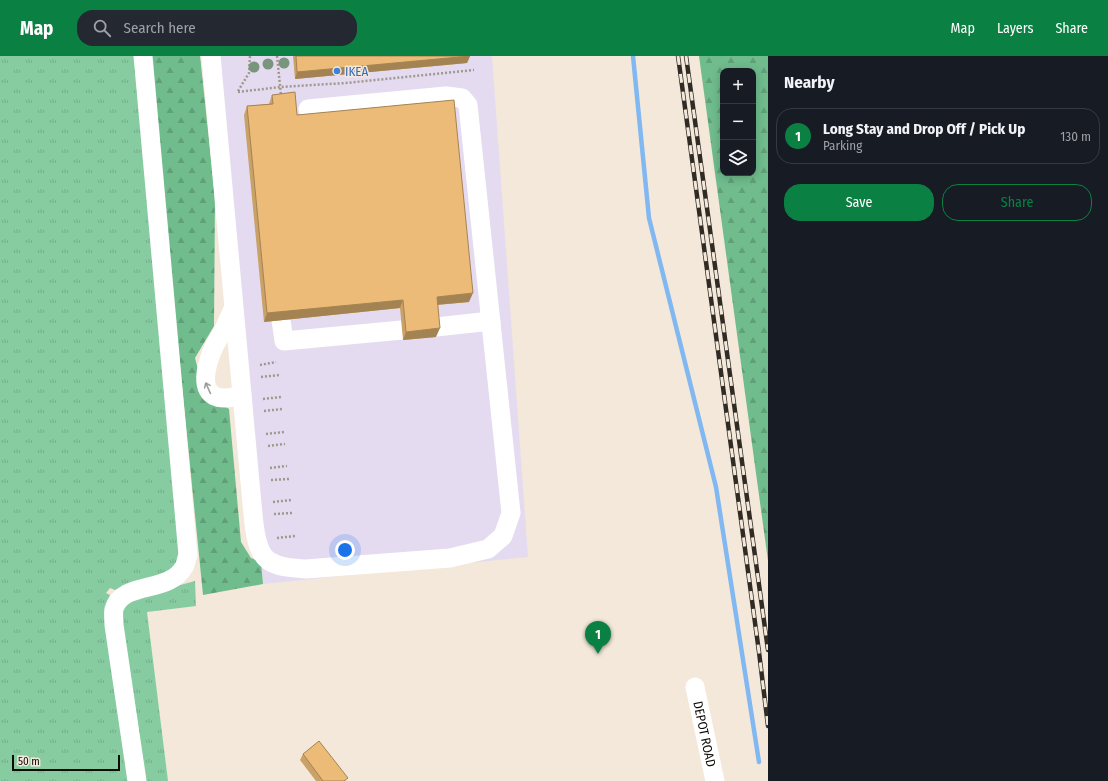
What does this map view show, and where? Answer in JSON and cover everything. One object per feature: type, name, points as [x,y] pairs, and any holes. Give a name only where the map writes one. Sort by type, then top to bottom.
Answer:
[{"type":"street","points":[[137,781],[114,625],[114,609],[123,596],[135,589],[156,586],[172,580],[184,568],[188,555],[142,56]]},
{"type":"street","points":[[211,56],[255,530],[262,554],[270,561],[291,568],[306,569],[450,558],[488,549],[503,536],[511,513],[468,105],[462,98],[446,96],[308,109]]},
{"type":"street","points":[[468,288],[487,286]]},
{"type":"street","points":[[234,306],[211,353],[205,379],[207,388],[211,394],[219,398],[230,398],[242,395]]},
{"type":"street","points":[[281,320],[284,341],[402,330]]},
{"type":"street","points":[[436,327],[491,321]]},
{"type":"street","name":"DEPOT ROAD","points":[[695,687],[715,781]]},
{"type":"path","points":[[250,56],[249,73],[238,92],[474,70]]},
{"type":"path","points":[[277,56],[282,102]]},
{"type":"path","points":[[260,364],[276,362]]},
{"type":"path","points":[[261,377],[279,375]]},
{"type":"path","points":[[263,399],[281,397]]},
{"type":"path","points":[[264,411],[282,409]]},
{"type":"path","points":[[266,434],[284,432]]},
{"type":"path","points":[[268,446],[285,444]]},
{"type":"path","points":[[270,468],[288,466]]},
{"type":"path","points":[[271,480],[289,479]]},
{"type":"path","points":[[273,502],[291,500]]},
{"type":"path","points":[[274,514],[292,513]]},
{"type":"path","points":[[276,538],[295,536]]},
{"type":"shaded area","points":[[219,56],[492,56],[528,557],[263,584]]},
{"type":"green space","points":[[0,56],[138,56],[180,569],[115,590],[110,588],[106,593],[110,595],[107,602],[134,781],[0,781]]},
{"type":"green space","points":[[149,56],[200,56],[215,196],[214,326],[195,358],[204,393],[229,409],[241,542],[251,558],[261,562],[263,584],[203,595]]},
{"type":"green space","points":[[699,56],[768,56],[768,561]]},
{"type":"green space","points":[[195,581],[196,606],[147,612],[168,781],[141,781],[119,626],[125,600]]},
{"type":"building","points":[[296,56],[470,56],[297,72]]},
{"type":"building","points":[[295,92],[297,115],[454,100],[473,293],[437,297],[440,328],[406,332],[403,300],[267,313],[247,106],[273,104],[272,95]]},
{"type":"building","points":[[319,741],[348,778],[344,781],[323,781],[303,754]]},
{"type":"waterway","points":[[633,56],[649,218],[716,487],[759,762]]},
{"type":"railway","points":[[678,56],[768,726]]},
{"type":"railway","points":[[686,56],[768,650]]},
{"type":"place","name":"IKEA","points":[[337,71]]},
{"type":"place","name":"Long Stay and Drop Off / Pick Up","points":[[598,654]]}]
